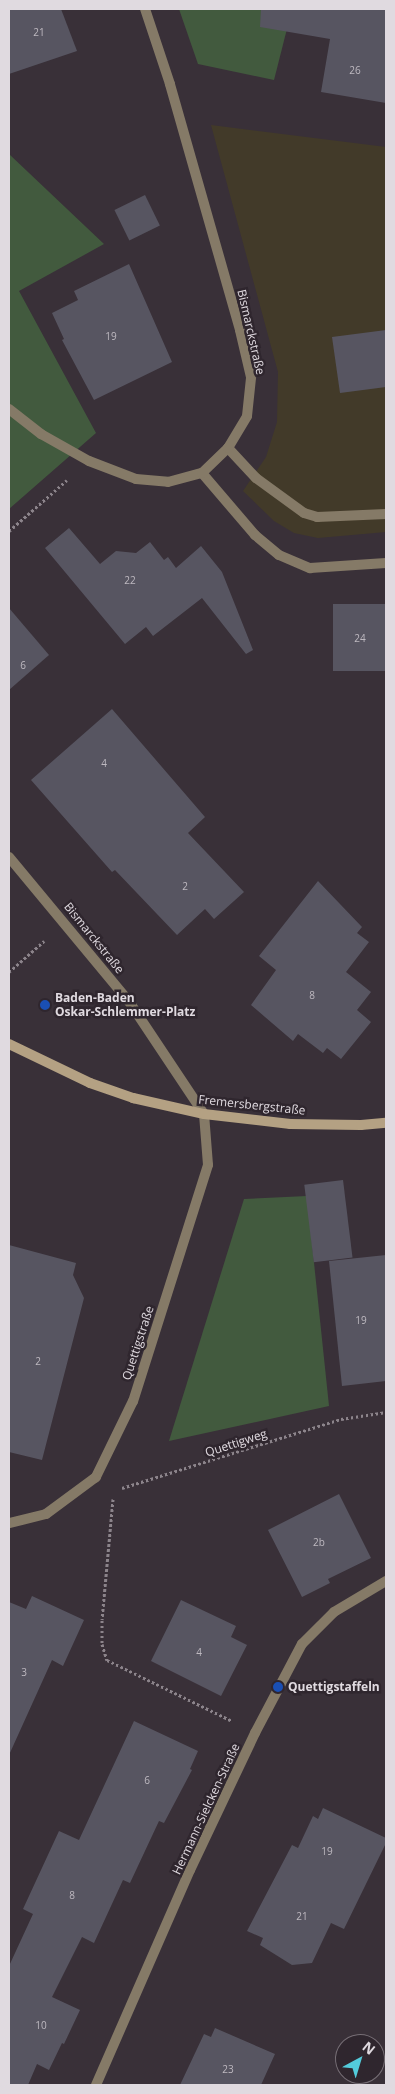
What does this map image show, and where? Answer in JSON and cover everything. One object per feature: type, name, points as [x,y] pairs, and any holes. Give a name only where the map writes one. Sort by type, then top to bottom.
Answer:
[{"type":"main road","name":"Fremersbergstraße","points":[[9,1044],[90,1083],[132,1098],[204,1114],[290,1124],[361,1125],[386,1122]]},
{"type":"street","name":"Bismarckstraße","points":[[9,409],[42,434],[89,461],[136,479],[168,482],[202,473],[228,448],[247,416],[251,377],[240,330],[178,113],[145,9]]},
{"type":"street","points":[[228,448],[256,478],[304,513],[317,517],[342,518],[386,514]]},
{"type":"street","points":[[202,473],[256,535],[279,554],[310,568],[386,563]]},
{"type":"street","name":"Bismarckstraße","points":[[9,857],[66,922],[130,1002],[204,1114]]},
{"type":"street","name":"Quettigstraße","points":[[9,1523],[46,1514],[96,1477],[133,1401],[208,1165],[204,1114]]},
{"type":"street","name":"Hermann-Sielcken-Straße","points":[[96,2085],[255,1733],[302,1644],[334,1612],[386,1581]]},
{"type":"path","points":[[9,531],[89,461]]},
{"type":"path","points":[[9,972],[66,922]]},
{"type":"path","name":"Quettigweg","points":[[255,1733],[107,1660],[102,1644],[102,1620],[113,1491],[341,1419],[386,1412]]},
{"type":"shaded area","points":[[211,125],[386,147],[386,532],[318,538],[294,533],[274,521],[243,491],[266,457],[277,422],[278,372]]},
{"type":"green space","points":[[179,9],[292,9],[274,80],[198,64]]},
{"type":"green space","points":[[9,154],[104,244],[19,291],[96,433],[9,509]]},
{"type":"green space","points":[[307,1196],[329,1406],[169,1441],[244,1199]]},
{"type":"building","points":[[9,9],[61,9],[77,51],[9,74]]},
{"type":"building","points":[[261,9],[386,9],[386,103],[321,92],[330,39],[260,27]]},
{"type":"building","points":[[145,195],[160,226],[129,240],[114,210]]},
{"type":"building","points":[[129,264],[172,362],[94,400],[62,340],[64,339],[52,313],[78,300],[74,291]]},
{"type":"building","points":[[386,330],[386,387],[340,393],[332,337]]},
{"type":"building","points":[[69,528],[100,564],[116,551],[136,553],[150,542],[164,560],[168,557],[176,568],[201,546],[222,572],[253,650],[246,654],[202,598],[153,636],[146,627],[125,644],[45,548]]},
{"type":"building","points":[[333,604],[386,604],[386,671],[333,671]]},
{"type":"building","points":[[9,608],[49,655],[9,690]]},
{"type":"building","points":[[112,709],[205,817],[188,833],[244,892],[214,919],[205,909],[177,935],[115,870],[112,872],[31,780]]},
{"type":"building","points":[[318,881],[362,927],[357,933],[369,942],[346,972],[371,992],[357,1010],[371,1022],[341,1059],[327,1048],[323,1053],[298,1034],[293,1041],[251,1005],[276,970],[259,956]]},
{"type":"building","points":[[343,1180],[353,1257],[314,1262],[304,1185]]},
{"type":"building","points":[[9,1245],[76,1263],[73,1275],[84,1298],[42,1460],[9,1452]]},
{"type":"building","points":[[386,1255],[386,1381],[342,1386],[329,1261]]},
{"type":"building","points":[[339,1494],[371,1558],[328,1579],[330,1583],[302,1597],[268,1530]]},
{"type":"building","points":[[32,1596],[84,1620],[63,1666],[52,1660],[9,1755],[9,1602],[26,1609]]},
{"type":"building","points":[[181,1600],[236,1626],[231,1637],[247,1645],[221,1696],[151,1661]]},
{"type":"building","points":[[134,1721],[198,1751],[190,1769],[192,1770],[164,1823],[159,1821],[130,1883],[123,1880],[94,1943],[82,1937],[52,1997],[80,2010],[49,2070],[37,2064],[28,2085],[9,2085],[9,1966],[33,1914],[23,1909],[59,1831],[79,1840]]},
{"type":"building","points":[[323,1808],[386,1838],[386,1843],[344,1929],[331,1923],[312,1963],[292,1965],[260,1945],[263,1938],[247,1931],[292,1845],[298,1848],[313,1816],[318,1819]]},
{"type":"building","points":[[215,2028],[275,2054],[261,2085],[180,2085],[204,2034],[211,2037]]},
{"type":"place","name":"Baden-Baden Oskar-Schlemmer-Platz","points":[[45,1005]]},
{"type":"place","name":"Quettigstaffeln","points":[[278,1687]]}]
